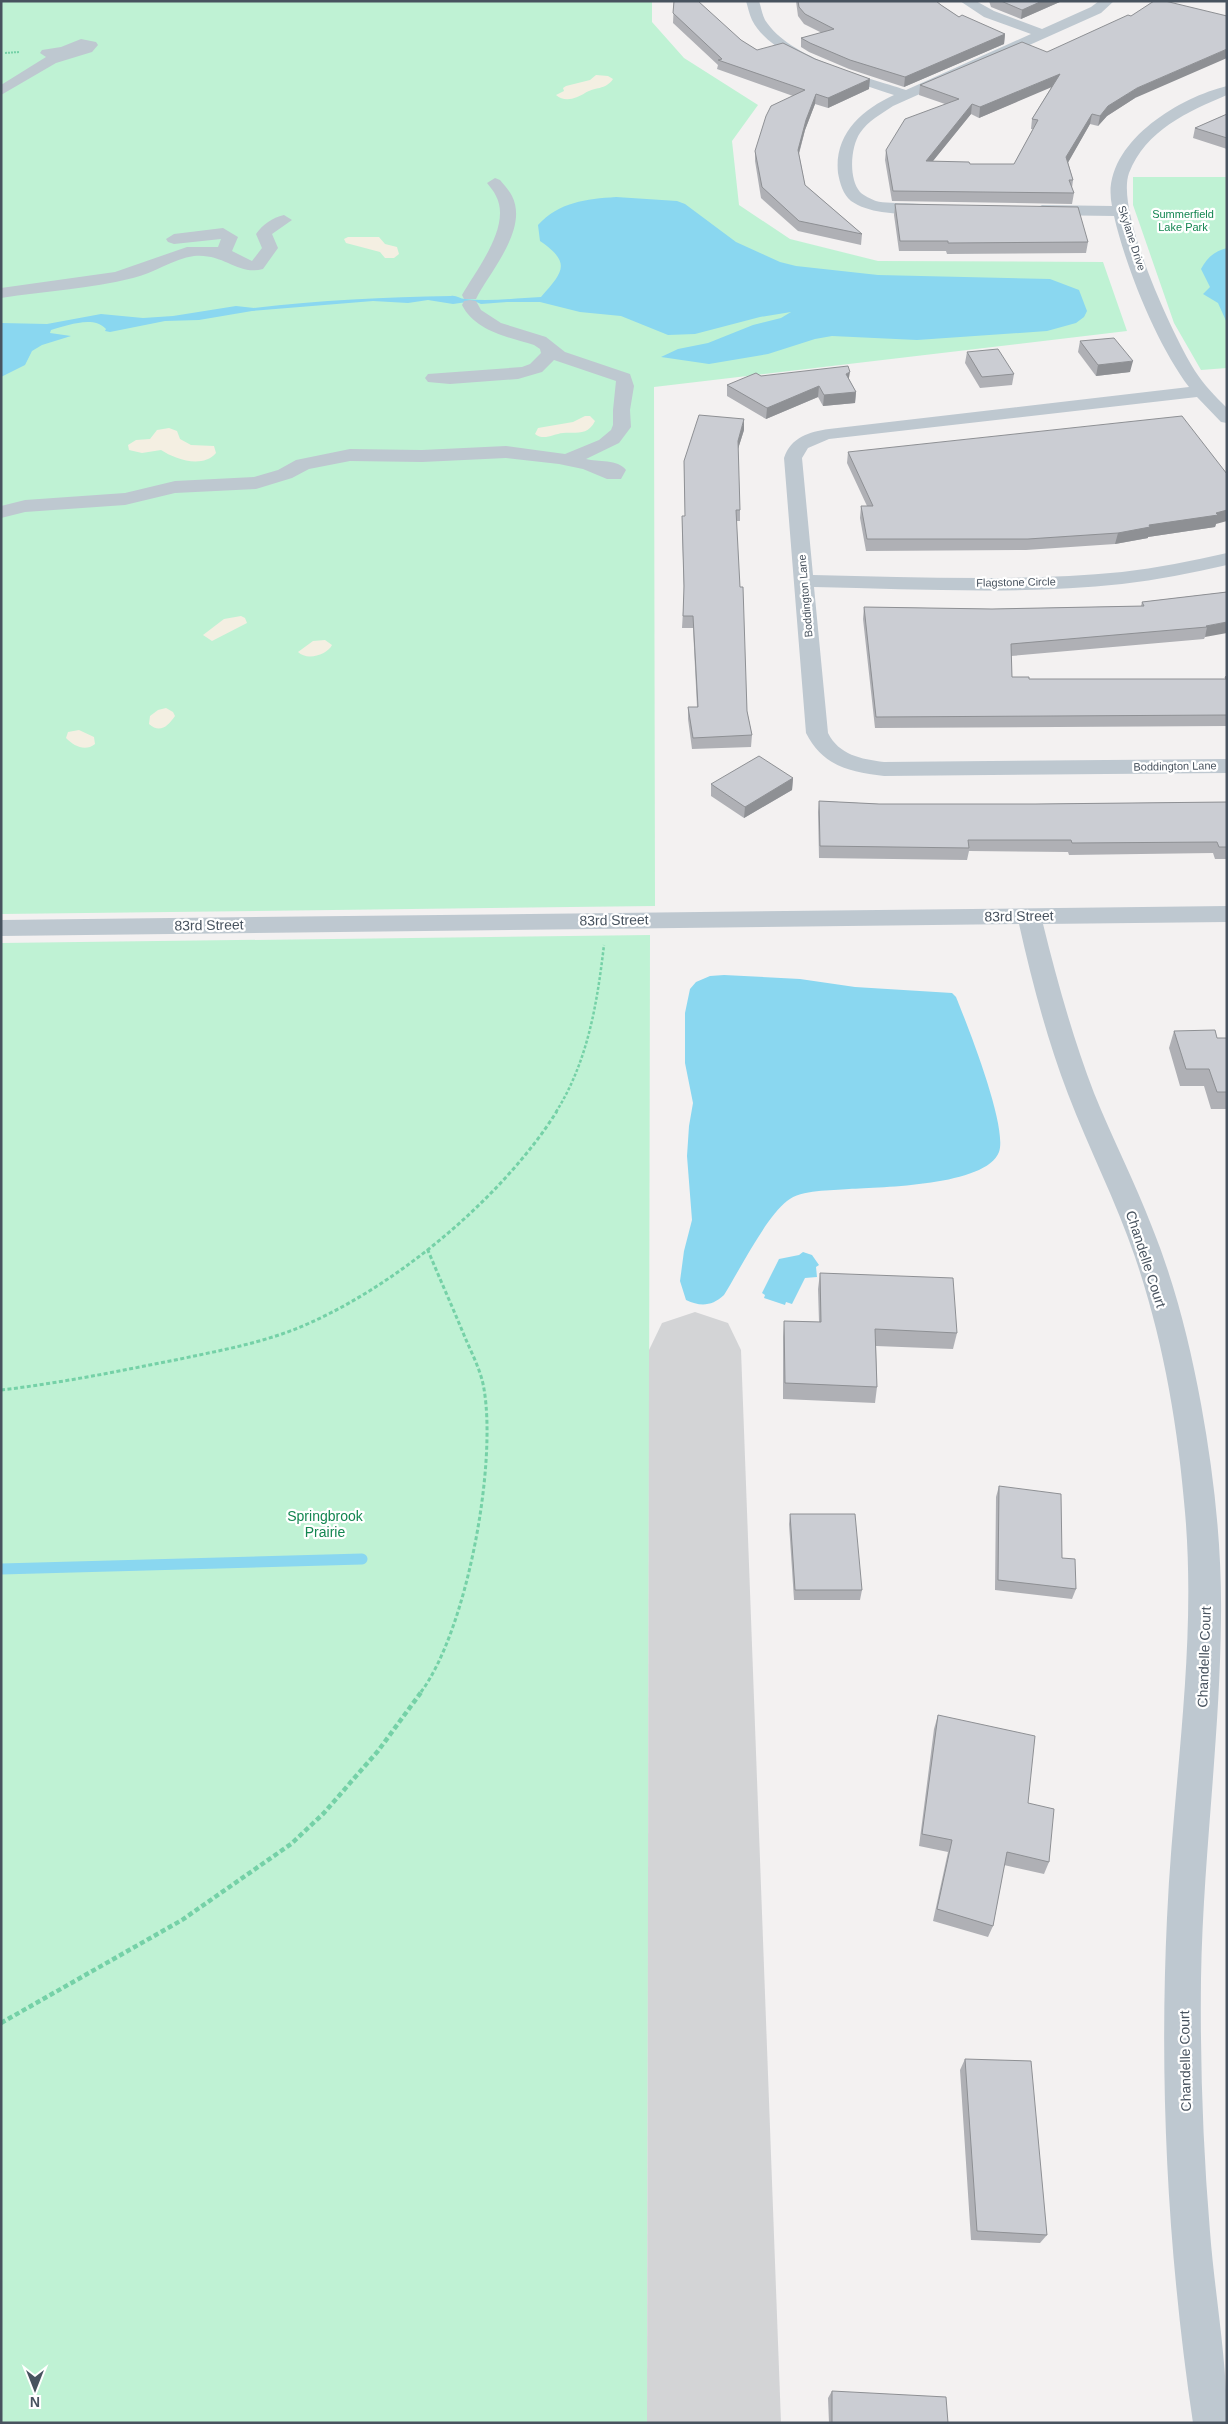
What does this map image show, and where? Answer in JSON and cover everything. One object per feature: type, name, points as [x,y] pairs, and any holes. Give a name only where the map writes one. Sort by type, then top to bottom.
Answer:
[{"type":"street","points":[[752,1],[756,17],[763,28],[790,49],[820,63],[907,94]]},
{"type":"street","points":[[966,1],[989,14],[1043,34]]},
{"type":"street","points":[[944,210],[894,209],[876,206],[852,193],[847,186],[844,154],[852,133],[873,112],[907,94],[1096,10],[1108,1]]},
{"type":"street","points":[[1,90],[51,60],[87,49],[91,45],[81,43],[64,51],[47,53]]},
{"type":"street","name":"Skylane Drive","points":[[1227,90],[1173,114],[1153,128],[1138,142],[1128,158],[1118,184],[1121,210],[1164,330],[1186,371],[1227,418]]},
{"type":"street","points":[[1208,98],[1227,105]]},
{"type":"street","points":[[495,183],[506,198],[506,222],[492,260],[470,300],[474,313],[495,327],[540,341],[548,346],[550,351],[584,367],[624,378],[627,386],[621,409],[622,425],[617,435],[566,460]]},
{"type":"street","points":[[1032,210],[1121,210]]},
{"type":"street","points":[[1,293],[131,274],[170,257],[188,252],[223,254],[244,266],[260,265],[270,248],[264,234],[271,226],[284,220]]},
{"type":"street","points":[[167,243],[175,238],[223,233],[230,237],[223,254]]},
{"type":"street","points":[[434,378],[450,380],[523,373],[536,368],[548,357],[550,351]]},
{"type":"street","name":"Boddington Lane","points":[[1203,391],[828,434],[804,441],[795,450],[793,458],[817,733],[821,742],[830,753],[844,761],[861,767],[884,769],[1227,766]]},
{"type":"street","points":[[1,512],[25,506],[125,499],[176,487],[256,483],[285,474],[303,464],[350,455],[422,456],[474,452],[506,452],[566,460],[593,467]]},
{"type":"street","name":"Flagstone Circle","points":[[804,581],[1048,582],[1166,571],[1227,560]]},
{"type":"street","name":"83rd Street","points":[[1,928],[1227,914]]},
{"type":"street","name":"Chandelle Court","points":[[1029,916],[1054,1015],[1081,1092],[1140,1231],[1170,1331],[1189,1424],[1201,1515],[1205,1600],[1202,1719],[1186,1914],[1183,2060],[1190,2225],[1200,2343],[1214,2423]]},
{"type":"path","points":[[1,1390],[121,1372],[267,1338],[294,1329],[339,1307],[427,1248],[503,1181],[537,1140],[566,1096],[577,1071],[594,1019],[604,944]]},
{"type":"path","points":[[1,2023],[182,1920],[291,1844],[323,1814],[378,1751],[426,1686],[454,1627],[464,1595],[480,1517],[488,1444],[484,1388],[477,1366],[427,1248]]},
{"type":"green space","points":[[1,1],[652,1],[652,22],[684,58],[758,105],[732,141],[739,205],[790,239],[878,261],[1103,262],[1127,331],[654,387],[655,906],[1,914]]},
{"type":"green space","name":"Summerfield Lake Park","points":[[1133,177],[1227,177],[1227,368],[1201,370],[1174,323],[1133,205]]},
{"type":"green space","name":"Springbrook Prairie","points":[[650,935],[647,2423],[1,2423],[1,943]]},
{"type":"sand","points":[[596,75],[608,76],[613,79],[603,87],[588,91],[575,98],[563,99],[556,95],[564,91],[563,88],[566,86],[590,80]]},
{"type":"sand","points":[[348,237],[379,237],[385,244],[397,247],[399,254],[394,258],[385,258],[380,252],[346,243],[344,239]]},
{"type":"sand","points":[[585,416],[590,416],[595,421],[585,431],[545,437],[535,434],[538,428],[573,422]]},
{"type":"sand","points":[[169,428],[177,431],[180,439],[191,445],[214,446],[216,453],[203,461],[188,461],[174,457],[161,450],[142,453],[129,450],[128,445],[136,440],[150,439],[157,430]]},
{"type":"sand","points":[[241,616],[245,618],[247,623],[212,641],[203,635],[224,619]]},
{"type":"sand","points":[[325,640],[332,645],[326,652],[316,656],[306,656],[298,652],[313,641]]},
{"type":"sand","points":[[166,708],[173,712],[175,716],[170,723],[164,728],[153,727],[149,724],[150,716],[158,710]]},
{"type":"sand","points":[[79,730],[94,737],[95,744],[84,748],[66,738],[68,732]]},
{"type":"water","points":[[616,197],[677,201],[685,204],[736,242],[780,262],[796,266],[878,275],[1050,279],[1079,290],[1087,311],[1084,317],[1076,323],[1047,331],[917,340],[832,336],[815,339],[768,354],[709,364],[661,357],[678,349],[708,343],[753,325],[781,318],[791,312],[760,317],[695,334],[668,335],[621,316],[580,312],[540,302],[481,304],[474,301],[453,304],[428,300],[408,303],[373,301],[252,311],[199,320],[165,321],[110,332],[105,331],[106,329],[101,325],[94,323],[72,324],[51,330],[50,333],[71,336],[42,345],[32,351],[25,365],[1,377],[1,323],[47,324],[101,314],[143,318],[173,316],[236,306],[254,308],[377,298],[453,296],[463,299],[503,300],[541,297],[555,281],[561,268],[557,256],[540,241],[538,225],[555,211],[574,203]]},
{"type":"water","points":[[1227,248],[1227,323],[1218,303],[1203,294],[1210,287],[1201,269],[1211,256]]},
{"type":"water","points":[[710,976],[800,979],[855,987],[952,993],[956,997],[985,1075],[998,1121],[999,1152],[990,1163],[975,1172],[954,1178],[907,1185],[817,1191],[793,1197],[770,1219],[724,1295],[711,1303],[697,1304],[686,1300],[680,1281],[684,1251],[692,1220],[687,1156],[693,1103],[685,1063],[685,1013],[690,989],[696,982]]},
{"type":"water","points":[[803,1252],[812,1255],[819,1265],[816,1267],[817,1277],[805,1278],[792,1304],[786,1302],[785,1305],[764,1298],[765,1295],[762,1293],[779,1259],[799,1255]]},
{"type":"building","points":[[674,1],[698,1],[741,40],[757,50],[783,43],[815,59],[870,79],[828,98],[816,94],[806,120],[798,150],[805,185],[862,234],[799,221],[762,187],[755,151],[766,116],[771,106],[805,90],[718,60],[722,59],[673,13]]},
{"type":"building","points":[[798,1],[936,1],[959,17],[962,15],[1005,34],[905,77],[850,60],[801,38],[834,29],[805,14],[799,7]]},
{"type":"building","points":[[1001,1],[1042,1],[1022,10]]},
{"type":"building","points":[[1154,1],[1165,1],[1227,16],[1227,49],[1137,88],[1108,106],[1100,116],[1092,114],[1066,157],[1073,180],[1069,180],[1074,193],[893,191],[886,150],[905,119],[959,99],[920,85],[1022,42],[1047,52],[1128,15],[1131,16]],"holes":[[[1060,74],[1032,119],[1038,120],[1014,164],[926,161],[972,104],[980,107]]]},
{"type":"building","points":[[1227,114],[1227,138],[1195,128]]},
{"type":"building","points":[[895,204],[1078,207],[1088,242],[948,243],[948,241],[900,241]]},
{"type":"building","points":[[1114,338],[1133,361],[1098,365],[1080,341]]},
{"type":"building","points":[[998,349],[1014,374],[982,377],[967,352]]},
{"type":"building","points":[[848,366],[850,372],[846,374],[856,392],[824,395],[819,386],[767,408],[727,385],[756,373],[761,376]]},
{"type":"building","points":[[699,415],[744,419],[738,441],[740,510],[736,510],[740,587],[743,587],[747,711],[752,735],[693,738],[688,707],[698,707],[693,616],[683,616],[682,516],[685,516],[684,461]]},
{"type":"building","points":[[1182,416],[1227,474],[1227,510],[1216,513],[1218,515],[1149,525],[1150,527],[1118,533],[1028,539],[867,539],[861,506],[873,506],[848,452]]},
{"type":"building","points":[[1227,592],[1227,622],[1207,627],[1011,644],[1012,677],[1029,677],[1029,679],[1226,679],[1225,677],[1227,676],[1227,715],[876,717],[864,607],[992,609],[1144,606],[1142,602]]},
{"type":"building","points":[[759,756],[793,778],[745,807],[711,784]]},
{"type":"building","points":[[819,801],[879,804],[1227,802],[1227,847],[1219,847],[1217,842],[1072,843],[1071,840],[968,840],[969,848],[820,846]]},
{"type":"building","points":[[1215,1030],[1217,1038],[1227,1038],[1227,1092],[1217,1092],[1209,1069],[1186,1069],[1174,1031]]},
{"type":"building","points":[[820,1273],[953,1278],[957,1333],[875,1329],[877,1387],[785,1383],[784,1321],[821,1322]]},
{"type":"building","points":[[999,1486],[1061,1494],[1062,1558],[1075,1559],[1076,1589],[998,1580]]},
{"type":"building","points":[[790,1514],[855,1514],[862,1590],[795,1590]]},
{"type":"building","points":[[938,1715],[1035,1736],[1028,1803],[1054,1809],[1049,1862],[1007,1852],[993,1926],[937,1909],[952,1840],[922,1834]]},
{"type":"building","points":[[965,2059],[1031,2061],[1047,2235],[977,2231]]},
{"type":"building","points":[[832,2391],[946,2397],[948,2423],[832,2423]]},
{"type":"waterway","points":[[1,1569],[362,1559]]},
{"type":"taxiway","points":[[695,1350],[714,2423]]}]
